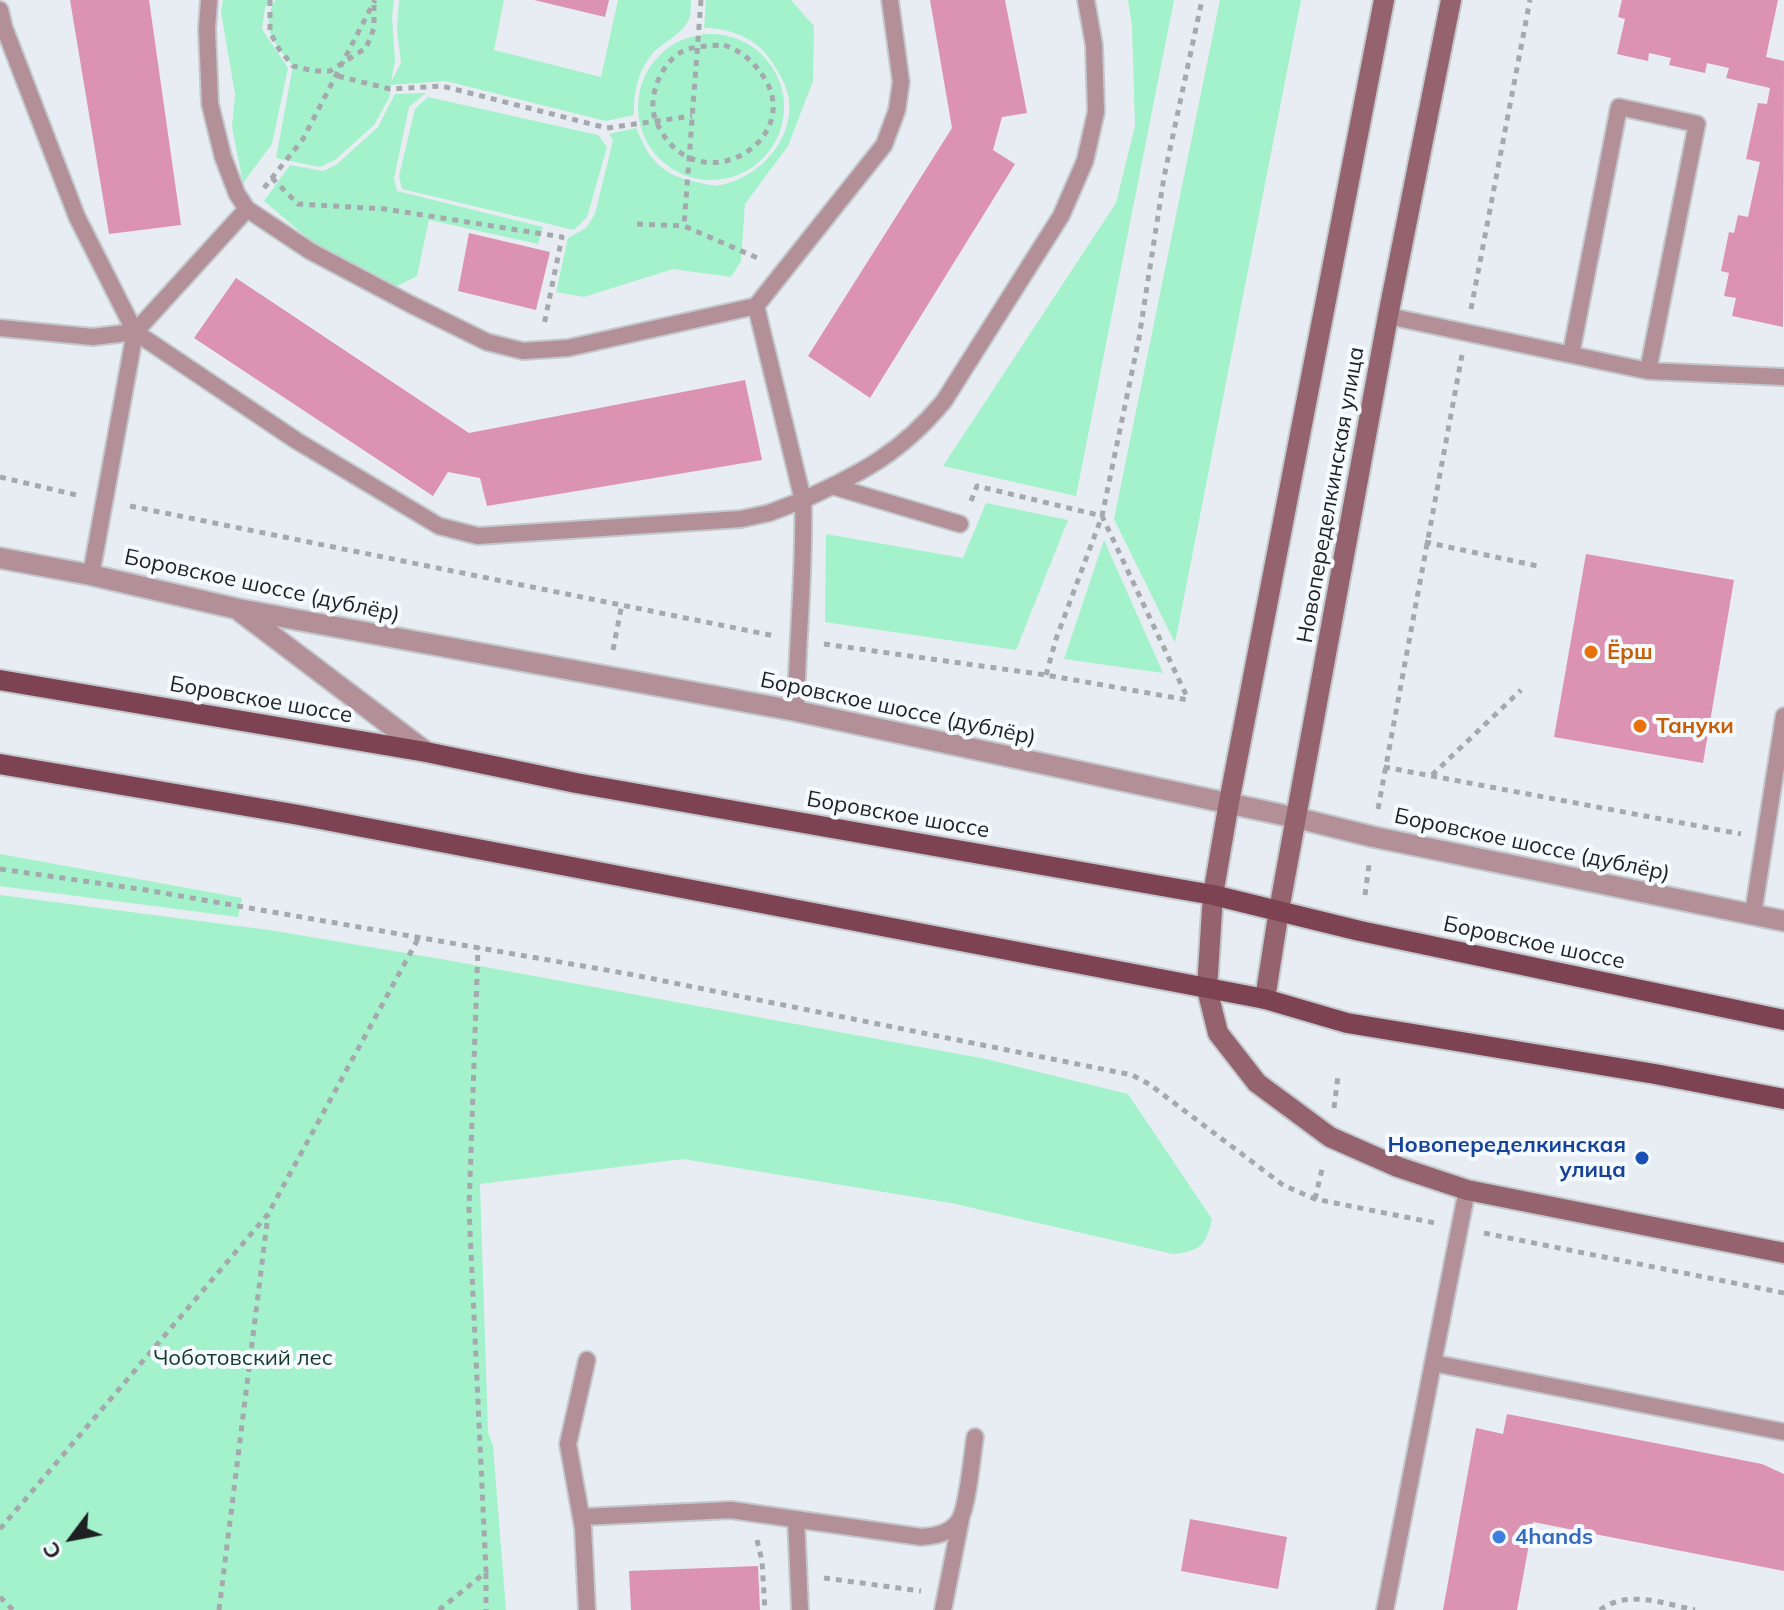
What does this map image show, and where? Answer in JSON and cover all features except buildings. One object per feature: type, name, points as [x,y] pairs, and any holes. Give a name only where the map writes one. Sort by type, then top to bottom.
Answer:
[{"type":"main road","name":"Новопеределкинская улица","points":[[1207,989],[1213,895],[1229,802],[1384,0]]},
{"type":"main road","name":"Новопеределкинская улица","points":[[1265,999],[1388,316],[1451,0]]},
{"type":"main road","name":"Боровское шоссе","points":[[0,680],[426,752],[576,783],[1213,895],[1360,931],[1784,1020]]},
{"type":"main road","points":[[0,764],[299,815],[1265,999],[1347,1023],[1655,1074],[1784,1099]]},
{"type":"main road","points":[[1207,989],[1218,1033],[1257,1083],[1330,1137],[1398,1167],[1467,1190],[1784,1253]]},
{"type":"street","name":"Боровское шоссе (дублёр)","points":[[0,558],[91,575],[238,609],[796,711],[1229,802],[1374,837],[1784,921]]},
{"type":"street","points":[[238,609],[426,752]]},
{"type":"lane","points":[[209,0],[210,104],[223,157],[237,194],[247,209],[310,251],[487,342],[523,351],[568,348],[756,306],[884,145],[897,110],[901,82],[890,0]]},
{"type":"lane","points":[[0,10],[77,217],[135,332],[297,441],[439,526],[478,536],[741,519],[769,513],[873,466],[905,443],[944,401],[1061,216],[1085,161],[1096,112],[1094,45],[1086,0]]},
{"type":"lane","points":[[1571,354],[1619,107],[1697,124],[1648,371]]},
{"type":"lane","points":[[91,575],[135,332],[247,209]]},
{"type":"lane","points":[[756,306],[803,500],[796,711]]},
{"type":"lane","points":[[1388,316],[1648,371],[1784,377]]},
{"type":"lane","points":[[0,328],[93,337],[135,332]]},
{"type":"lane","points":[[832,486],[960,524]]},
{"type":"lane","points":[[1753,914],[1784,716]]},
{"type":"lane","points":[[1385,1610],[1467,1190]]},
{"type":"lane","points":[[587,1360],[568,1444],[581,1517],[587,1610]]},
{"type":"lane","points":[[1433,1363],[1784,1432]]},
{"type":"lane","points":[[943,1610],[975,1437]]},
{"type":"lane","points":[[581,1517],[731,1510],[921,1537],[944,1533],[961,1517]]},
{"type":"lane","points":[[796,1519],[800,1610]]},
{"type":"path","points":[[270,0],[270,32],[279,49],[293,66],[314,71],[330,71],[366,48],[374,28],[374,0]]},
{"type":"path","points":[[247,209],[303,139],[338,76],[374,0]]},
{"type":"path","points":[[684,226],[701,0]]},
{"type":"path","points":[[1046,675],[1056,639],[1102,516],[1136,353],[1164,177],[1202,0]]},
{"type":"path","points":[[1377,818],[1425,542],[1530,0]]},
{"type":"path","points":[[724,45],[740,52],[756,65],[770,88],[773,109],[766,133],[751,151],[732,159],[709,163],[689,160],[676,149],[656,120],[653,106],[663,70],[678,53],[697,47],[724,45]]},
{"type":"path","points":[[338,76],[390,89],[442,86],[607,128],[692,116]]},
{"type":"path","points":[[272,178],[298,204],[385,209],[562,237],[539,350]]},
{"type":"path","points":[[637,224],[684,226],[785,270]]},
{"type":"path","points":[[0,477],[102,501],[797,640],[1046,675],[1188,700],[1102,516]]},
{"type":"path","points":[[960,524],[977,486],[1102,516]]},
{"type":"path","points":[[1425,542],[1542,567]]},
{"type":"path","points":[[612,655],[622,604]]},
{"type":"path","points":[[1432,776],[1521,690]]},
{"type":"path","points":[[1384,767],[1765,839]]},
{"type":"path","points":[[1365,895],[1369,865]]},
{"type":"path","points":[[0,869],[146,890],[629,974],[1132,1075],[1149,1084],[1283,1185],[1315,1199],[1784,1293]]},
{"type":"path","points":[[0,1529],[268,1214],[419,939]]},
{"type":"path","points":[[478,947],[469,1209],[486,1610]]},
{"type":"path","points":[[1315,1199],[1330,1137]]},
{"type":"path","points":[[219,1610],[268,1214]]},
{"type":"path","points":[[755,1532],[765,1610]]},
{"type":"path","points":[[439,1610],[486,1572]]},
{"type":"path","points":[[763,1576],[799,1575],[926,1592]]},
{"type":"path","points":[[0,1597],[13,1610]]},
{"type":"path","points":[[1600,1610],[1624,1598],[1695,1610]]},
{"type":"green space","points":[[223,0],[270,0],[265,8],[262,29],[288,68],[272,144],[243,183],[232,127],[235,94],[221,12]]},
{"type":"green space","points":[[275,0],[394,0],[395,61],[391,82],[401,63],[397,30],[399,0],[504,0],[494,50],[601,77],[618,0],[691,2],[686,25],[652,54],[643,68],[634,99],[634,115],[606,121],[446,81],[391,85],[389,98],[374,125],[335,160],[320,167],[276,158],[293,66],[271,36],[270,10]]},
{"type":"green space","points":[[706,0],[791,0],[814,26],[813,81],[788,146],[745,204],[741,261],[731,277],[673,269],[584,297],[556,292],[568,238],[586,228],[595,214],[613,140],[609,134],[636,128],[649,153],[662,168],[681,178],[714,185],[735,181],[748,174],[771,155],[779,143],[789,116],[783,80],[766,54],[751,41],[733,32],[704,28]]},
{"type":"green space","points":[[1128,0],[1174,0],[1076,496],[943,466],[1116,203],[1135,126],[1132,26]]},
{"type":"green space","points":[[1220,0],[1301,0],[1175,643],[1114,519]]},
{"type":"green space","points":[[711,34],[739,40],[762,56],[778,79],[784,107],[778,135],[762,158],[739,174],[711,180],[683,174],[660,158],[644,135],[638,107],[644,79],[660,56],[683,40]]},
{"type":"green space","points":[[426,93],[409,107],[394,178],[397,191],[543,227],[538,244],[429,220],[417,276],[395,287],[350,266],[310,240],[264,201],[290,165],[323,171],[336,165],[378,127],[395,94]]},
{"type":"green space","points":[[428,97],[598,135],[607,147],[587,217],[574,230],[402,189],[399,176],[415,109]]},
{"type":"green space","points":[[986,503],[1068,520],[1016,650],[825,622],[826,534],[963,558]]},
{"type":"green space","points":[[1104,540],[1163,673],[1064,659]]},
{"type":"green space","points":[[0,854],[242,898],[238,917],[0,886]]},
{"type":"green space","name":"Чоботовский лес","points":[[0,895],[269,930],[447,960],[986,1059],[1128,1094],[1212,1219],[1210,1228],[1196,1249],[1173,1254],[951,1203],[683,1159],[480,1184],[488,1432],[493,1446],[506,1610],[0,1610]]},
{"type":"place","name":"Ёрш","points":[[1591,652]]},
{"type":"place","name":"Тануки","points":[[1640,726]]},
{"type":"place","name":"Новопеределкинская улица","points":[[1642,1158]]},
{"type":"place","name":"4hands","points":[[1499,1537]]}]
